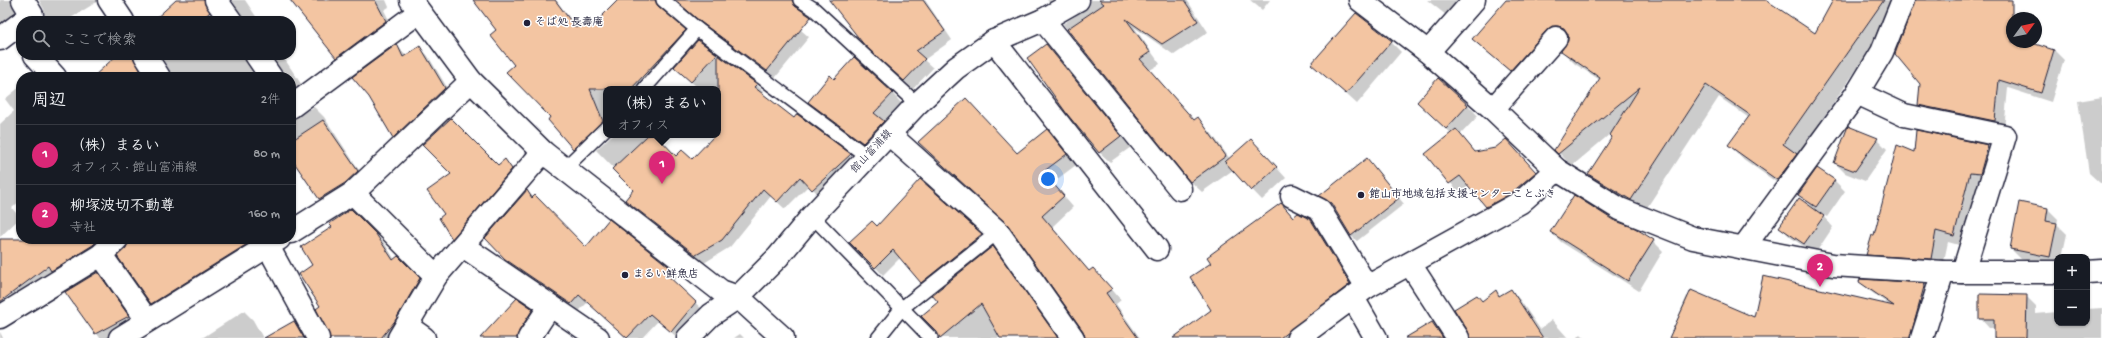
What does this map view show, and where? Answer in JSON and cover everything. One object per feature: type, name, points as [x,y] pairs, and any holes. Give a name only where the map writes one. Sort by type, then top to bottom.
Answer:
[{"type":"street","points":[[23,0],[32,15],[31,16]]},
{"type":"street","points":[[110,0],[120,16]]},
{"type":"street","points":[[216,0],[227,16]]},
{"type":"street","name":"館山富浦線","points":[[688,338],[711,315],[738,297],[778,257],[812,216],[917,104],[956,68],[994,41],[1044,20],[1078,0]]},
{"type":"street","points":[[1360,0],[1428,52],[1493,109],[1556,170],[1620,209],[1693,238],[1833,265],[1953,272],[2054,272]]},
{"type":"street","points":[[1428,52],[1474,0]]},
{"type":"street","points":[[1743,248],[1857,93],[1882,52],[1903,0]]},
{"type":"street","points":[[296,101],[415,6],[471,81],[543,152],[721,291],[738,297],[784,338]]},
{"type":"street","points":[[1044,20],[1180,189]]},
{"type":"street","points":[[1493,109],[1556,38]]},
{"type":"street","points":[[994,41],[1158,249]]},
{"type":"street","points":[[39,60],[50,72]]},
{"type":"street","points":[[148,60],[156,72]]},
{"type":"street","points":[[260,60],[268,72]]},
{"type":"street","points":[[296,229],[353,194],[471,81]]},
{"type":"street","points":[[1857,93],[1904,115],[2005,136],[1953,272],[1922,338]]},
{"type":"street","points":[[889,134],[998,232],[1073,338]]},
{"type":"street","points":[[410,334],[436,276],[543,152]]},
{"type":"street","points":[[1298,338],[1360,292],[1521,202],[1556,170]]},
{"type":"street","points":[[353,194],[436,276]]},
{"type":"street","points":[[1292,196],[1320,210],[1360,292],[1376,338]]},
{"type":"street","points":[[0,317],[101,254],[112,244]]},
{"type":"street","points":[[120,338],[265,244]]},
{"type":"street","points":[[271,244],[318,338]]},
{"type":"street","points":[[463,246],[598,338]]},
{"type":"street","points":[[101,254],[147,320]]},
{"type":"street","points":[[1410,264],[1458,338]]},
{"type":"street","points":[[2090,272],[2102,271]]},
{"type":"street","points":[[529,338],[550,306]]},
{"type":"lane","points":[[663,0],[697,29],[868,157]]},
{"type":"lane","points":[[800,0],[814,9],[917,104]]},
{"type":"lane","points":[[647,86],[697,29]]},
{"type":"lane","points":[[564,169],[603,131]]},
{"type":"lane","points":[[812,216],[931,338]]},
{"type":"lane","points":[[878,338],[902,308],[998,232]]},
{"type":"building","points":[[176,0],[204,0],[210,12],[206,16],[158,16]]},
{"type":"building","points":[[290,0],[375,0],[386,21],[336,58]]},
{"type":"building","points":[[473,0],[555,0],[576,28],[584,21],[590,28],[618,0],[655,0],[658,6],[686,30],[634,86],[603,86],[603,89],[590,89],[603,121],[573,149],[548,120],[550,117],[506,72],[514,65],[490,35],[496,30]]},
{"type":"building","points":[[675,0],[792,0],[795,6],[811,17],[767,71],[702,23]]},
{"type":"building","points":[[829,0],[923,0],[945,31],[916,51],[925,59],[904,81],[865,46]]},
{"type":"building","points":[[1099,0],[1184,0],[1198,21],[1162,44],[1126,19],[1150,52],[1140,59],[1194,120],[1198,117],[1226,156],[1190,182],[1067,29],[1104,4]]},
{"type":"building","points":[[1506,0],[1766,0],[1815,33],[1833,0],[1884,0],[1783,144],[1797,154],[1777,180],[1728,145],[1750,115],[1706,85],[1631,200],[1588,174],[1612,137],[1610,135],[1640,87],[1558,154],[1554,150],[1600,78],[1561,51],[1568,41],[1568,34],[1564,28],[1558,26],[1552,26],[1547,30],[1510,71],[1472,39]]},
{"type":"building","points":[[1915,0],[2012,0],[2012,12],[2006,12],[2006,48],[2042,48],[2042,46],[2054,50],[2041,93],[1999,80],[1995,121],[1918,105],[1920,84],[1895,54]]},
{"type":"building","points":[[1356,13],[1392,41],[1346,94],[1311,64]]},
{"type":"building","points":[[698,40],[717,54],[691,82],[674,67]]},
{"type":"building","points":[[397,44],[403,57],[420,46],[445,88],[393,138],[369,97],[352,77]]},
{"type":"building","points":[[1046,44],[1121,136],[1099,153],[1067,114],[1027,58]]},
{"type":"building","points":[[718,55],[757,84],[754,87],[794,118],[797,114],[851,154],[812,190],[800,177],[777,202],[763,189],[722,240],[696,255],[625,200],[633,190],[612,169],[645,138],[659,138],[676,156],[682,150],[692,159],[712,138],[721,138],[721,86],[718,86]]},
{"type":"building","points":[[854,57],[893,93],[874,113],[884,121],[863,143],[808,102],[830,75],[834,79]]},
{"type":"building","points":[[112,60],[135,60],[141,72],[98,72]]},
{"type":"building","points":[[1438,78],[1468,105],[1446,129],[1417,102]]},
{"type":"building","points":[[966,98],[1017,153],[1047,129],[1067,154],[1043,172],[1064,196],[1042,216],[1089,271],[1093,268],[1112,289],[1106,293],[1138,338],[1085,338],[1083,331],[1008,225],[918,142]]},
{"type":"building","points":[[451,118],[498,165],[505,159],[512,169],[452,239],[439,218],[444,214],[427,191],[451,174],[422,145]]},
{"type":"building","points":[[323,120],[358,171],[345,183],[319,199],[296,165],[296,138]]},
{"type":"building","points":[[1848,126],[1878,138],[1855,171],[1834,163]]},
{"type":"building","points":[[1456,129],[1475,152],[1495,148],[1506,139],[1536,172],[1510,194],[1486,207],[1460,176],[1449,184],[1425,154]]},
{"type":"building","points":[[1916,130],[1988,145],[1980,174],[1970,173],[1954,236],[1936,231],[1931,259],[1866,255],[1872,235],[1874,235],[1897,145],[1914,152]]},
{"type":"building","points":[[1251,139],[1277,167],[1251,191],[1225,162]]},
{"type":"building","name":"館山市地域包括支援センターことぶき","points":[[1367,158],[1399,198],[1351,236],[1331,203],[1319,196]]},
{"type":"building","points":[[1817,168],[1835,180],[1816,207],[1798,195]]},
{"type":"building","points":[[920,179],[982,234],[921,283],[893,250],[875,268],[849,242],[872,221],[877,226]]},
{"type":"building","points":[[527,190],[532,198],[535,195],[586,247],[609,219],[672,269],[665,273],[696,302],[671,332],[650,314],[627,338],[579,295],[571,304],[505,259],[485,238]]},
{"type":"building","points":[[1574,195],[1613,220],[1635,228],[1654,240],[1628,281],[1550,232]]},
{"type":"building","points":[[1799,198],[1824,216],[1804,244],[1779,227]]},
{"type":"building","points":[[2019,202],[2048,208],[2046,221],[2057,223],[2050,257],[2010,249]]},
{"type":"building","points":[[1281,203],[1293,217],[1298,213],[1311,220],[1350,284],[1280,338],[1173,338],[1211,310],[1190,277],[1211,263],[1207,257]]},
{"type":"building","points":[[351,209],[376,234],[393,260],[398,256],[420,278],[395,321],[381,338],[330,338],[316,309],[320,306],[299,274],[312,265],[301,247],[332,227],[329,224]]},
{"type":"building","points":[[0,239],[16,239],[16,244],[94,244],[51,271],[48,266],[0,302]]},
{"type":"building","points":[[127,244],[247,244],[151,304],[117,256],[126,248]]},
{"type":"building","points":[[993,246],[1058,338],[1000,338],[981,304],[940,338],[937,332],[921,316],[938,302],[932,295]]},
{"type":"building","points":[[98,272],[129,316],[95,334],[65,292]]},
{"type":"building","points":[[1763,276],[1894,306],[1859,282],[1860,279],[1925,283],[1910,338],[1669,338],[1691,290],[1754,317]]},
{"type":"building","points":[[1511,289],[1543,338],[1470,338],[1468,331],[1454,309],[1477,295],[1482,301],[1496,290],[1499,296]]},
{"type":"building","points":[[1979,294],[2027,295],[2026,338],[1994,338],[1994,319],[1979,319]]},
{"type":"building","points":[[517,298],[533,309],[519,331],[517,338],[480,338]]},
{"type":"building","points":[[294,321],[304,338],[264,338]]},
{"type":"building","points":[[1432,322],[1443,338],[1405,338]]},
{"type":"place","name":"そば処 長壽庵","points":[[527,23]]},
{"type":"place","name":"（株）まるい","points":[[662,184]]},
{"type":"place","name":"館山市地域包括支援センターことぶき","points":[[1361,195]]},
{"type":"place","name":"まるい鮮魚店","points":[[625,275]]},
{"type":"place","name":"柳塚波切不動尊","points":[[1820,287]]}]
